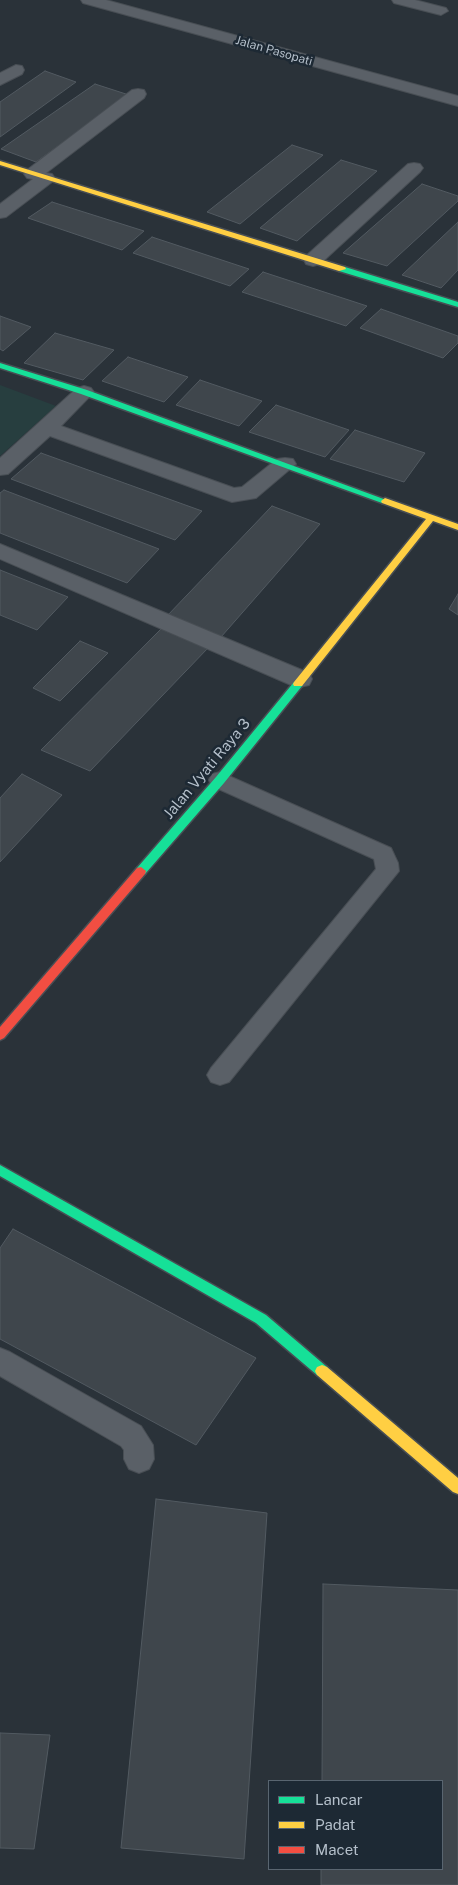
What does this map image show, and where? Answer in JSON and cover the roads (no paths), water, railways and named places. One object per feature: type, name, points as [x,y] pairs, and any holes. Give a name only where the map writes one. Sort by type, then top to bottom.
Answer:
[{"type":"street","name":"Jalan Pasopati","points":[[90,0],[458,101]]},
{"type":"street","points":[[0,80],[16,70]]},
{"type":"street","points":[[0,213],[40,176],[138,94]]},
{"type":"street","points":[[0,163],[458,305]]},
{"type":"street","points":[[313,260],[414,168]]},
{"type":"street","points":[[0,365],[84,392],[458,527]]},
{"type":"street","points":[[0,469],[47,428],[84,392]]},
{"type":"street","points":[[47,428],[89,445],[232,495],[248,494],[285,464]]},
{"type":"street","name":"Jalan Vyati Raya 3","points":[[0,1034],[220,780],[432,517]]},
{"type":"street","points":[[0,551],[300,679]]},
{"type":"street","points":[[0,1170],[261,1319],[458,1487]]},
{"type":"lane","points":[[399,0],[441,11]]},
{"type":"lane","points":[[220,780],[383,854],[388,871],[220,1074]]},
{"type":"lane","points":[[0,1361],[131,1436],[138,1445],[139,1459]]}]
